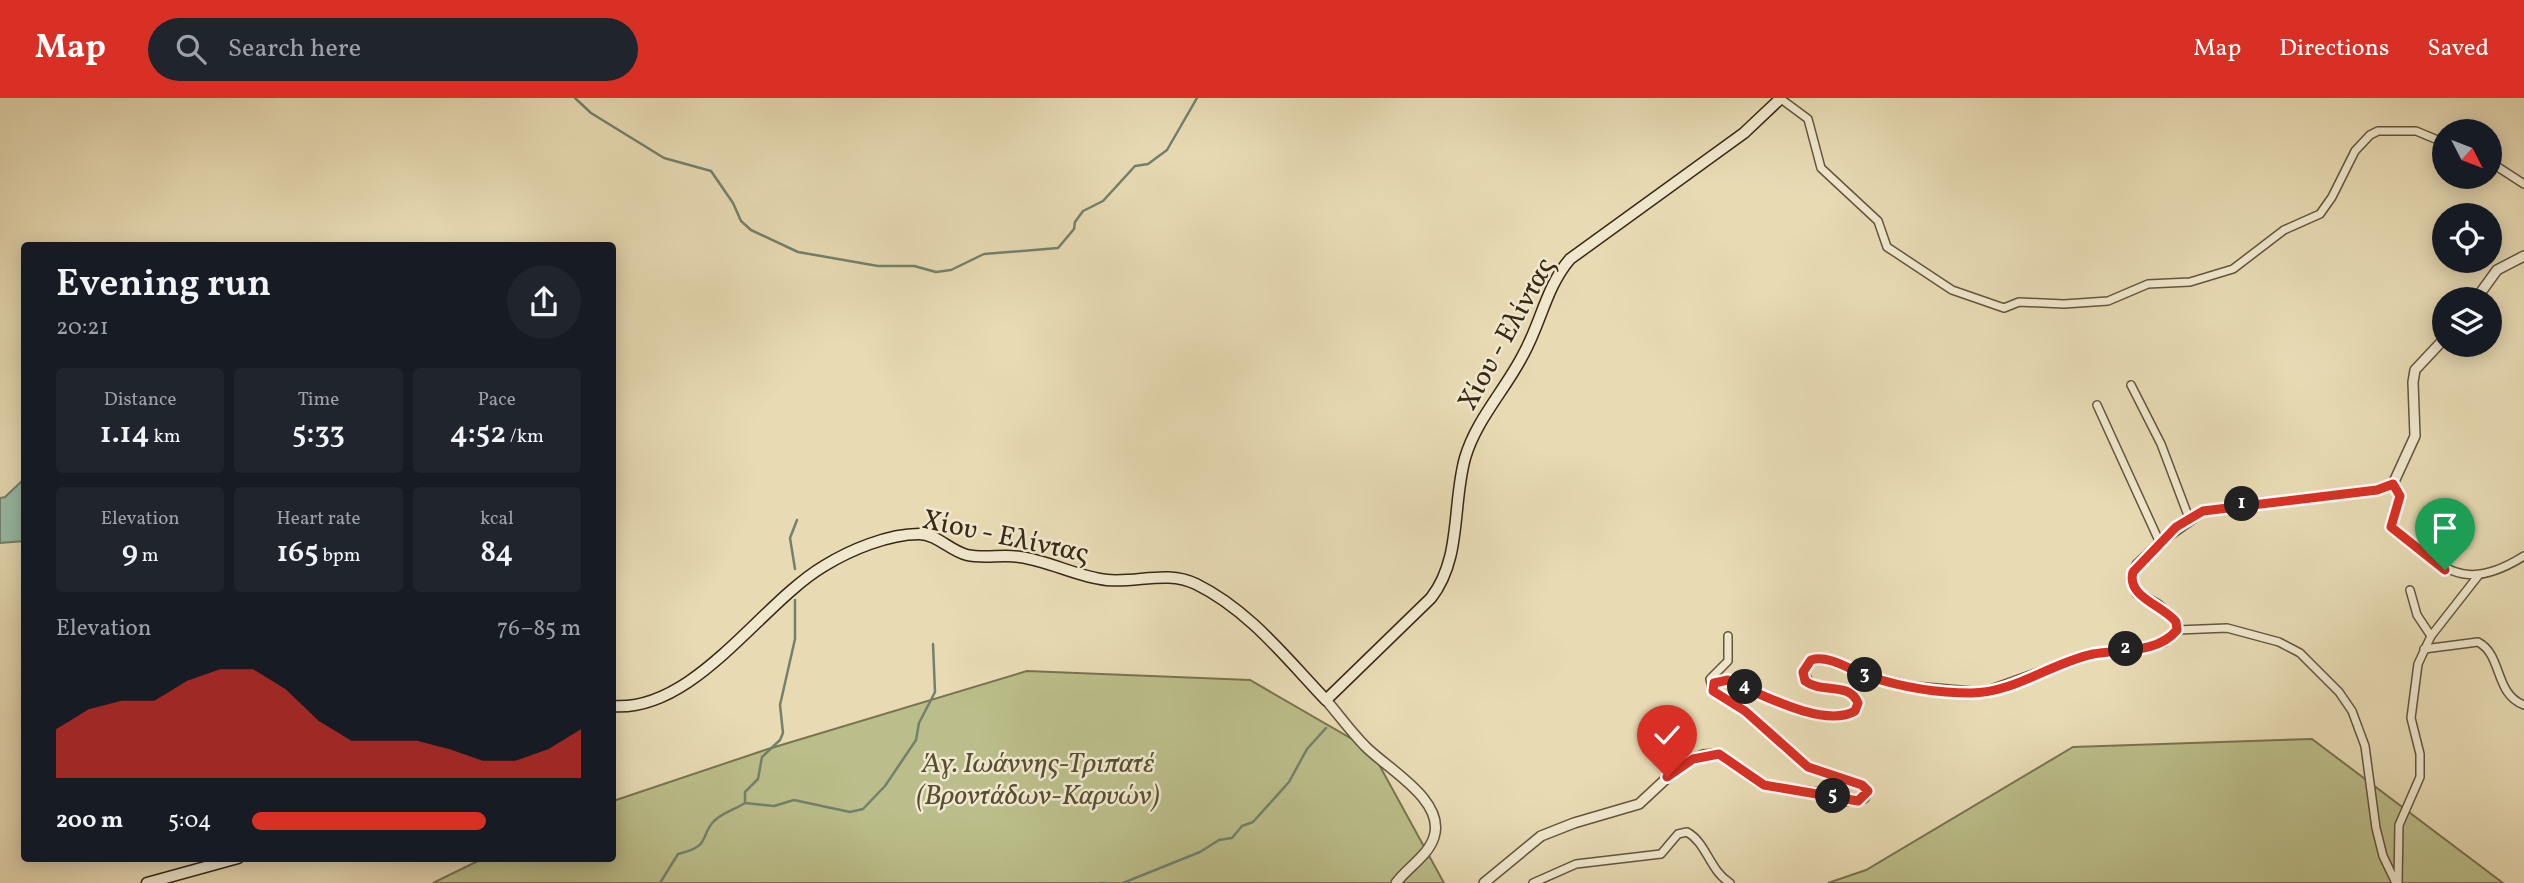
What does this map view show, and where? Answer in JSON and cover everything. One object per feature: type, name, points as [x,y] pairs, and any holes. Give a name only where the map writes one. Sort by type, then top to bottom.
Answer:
[{"type":"main road","name":"Χίου - Ελίντας","points":[[616,706],[639,706],[669,694],[743,636],[807,577],[834,560],[887,540],[918,534],[932,537],[968,555],[1023,557],[1106,580],[1170,576],[1188,581],[1216,594],[1245,615],[1326,700],[1423,607],[1442,582],[1454,538],[1460,484],[1468,447],[1526,352],[1558,273],[1570,259],[1744,134],[1781,98]]},
{"type":"main road","points":[[147,883],[223,862]]},
{"type":"street","points":[[1781,98],[1808,119],[1821,168],[1878,220],[1887,247],[1952,290],[2004,308],[2019,302],[2064,304],[2108,301],[2148,284],[2189,282],[2233,270],[2284,230],[2320,214],[2332,197],[2355,151],[2370,135],[2378,131],[2416,131],[2432,138]]},
{"type":"street","points":[[2502,170],[2524,184]]},
{"type":"street","points":[[2485,287],[2497,270],[2524,256]]},
{"type":"street","points":[[2393,484],[2415,436],[2415,370],[2432,352]]},
{"type":"street","points":[[2130,385],[2161,444],[2189,518]]},
{"type":"street","points":[[2097,405],[2160,543]]},
{"type":"street","points":[[2177,630],[2172,617],[2137,593],[2131,578],[2137,565],[2189,518],[2216,508],[2358,492],[2393,484]]},
{"type":"street","points":[[2393,484],[2400,496],[2391,524],[2393,530],[2445,570],[2478,576],[2501,570],[2524,556]]},
{"type":"street","points":[[2397,883],[2399,825],[2420,777],[2420,754],[2412,718],[2416,677],[2424,649],[2431,636],[2478,576]]},
{"type":"street","points":[[2410,590],[2417,615],[2431,636]]},
{"type":"street","points":[[1712,688],[1719,680],[1728,680],[1809,713],[1841,716],[1855,711],[1858,703],[1856,697],[1846,690],[1817,687],[1805,681],[1803,672],[1811,660],[1824,659],[1872,677],[1913,687],[1983,693],[2089,655],[2154,646],[2164,642],[2177,630],[2227,628],[2290,646],[2339,692],[2352,711],[2365,746],[2376,828],[2397,883]]},
{"type":"street","points":[[1484,883],[1541,836],[1574,823],[1639,804],[1683,763],[1703,755],[1719,754],[1758,782],[1772,787],[1828,794],[1848,801],[1858,801],[1867,794],[1866,787],[1856,781],[1808,767],[1745,711],[1712,688],[1710,679],[1728,660],[1728,636]]},
{"type":"street","points":[[2424,649],[2479,642],[2493,658],[2503,686],[2511,698],[2524,705]]},
{"type":"street","points":[[1326,700],[1362,744],[1420,794],[1434,816],[1436,831],[1432,843],[1396,883]]},
{"type":"street","points":[[1533,883],[1576,863],[1661,854],[1678,834],[1687,832],[1700,844],[1717,873],[1730,883]]},
{"type":"green space","name":"Άγ. Ιωάννης-Τριπατέ (Βροντάδων-Καρυών)","points":[[1027,671],[1250,680],[1371,750],[1444,883],[433,883],[476,862],[616,862],[616,800],[768,749]]},
{"type":"green space","points":[[2312,739],[2503,883],[1828,883],[1866,870],[2073,747]]},
{"type":"shaded area","points":[[21,482],[21,541],[0,543],[0,498],[5,497]]},
{"type":"waterway","points":[[575,98],[591,113],[664,158],[711,171],[733,203],[741,221],[751,230],[798,252],[878,266],[914,266],[936,272],[951,270],[984,254],[1058,248],[1074,229],[1075,222],[1083,211],[1103,201],[1135,166],[1148,164],[1167,150],[1197,98]]},
{"type":"waterway","points":[[795,569],[790,538],[797,520]]},
{"type":"waterway","points":[[660,883],[678,854],[696,848],[714,821],[745,803],[745,792],[758,779],[762,757],[780,740],[783,733],[780,705],[795,639],[795,600]]},
{"type":"waterway","points":[[745,803],[774,806],[794,800],[850,812],[863,809],[885,786],[916,740],[919,723],[935,692],[933,644]]},
{"type":"waterway","points":[[1123,883],[1200,852],[1219,840],[1232,838],[1242,826],[1253,822],[1289,782],[1307,749],[1326,728]]},
{"type":"waterway","points":[[1100,883],[1106,883]]},
{"type":"route","points":[[1667,777],[1683,763],[1709,754],[1719,754],[1764,785],[1858,801],[1867,794],[1866,787],[1841,775],[1808,767],[1745,711],[1713,691],[1714,683],[1728,680],[1809,713],[1841,716],[1855,711],[1858,707],[1856,697],[1846,690],[1817,687],[1805,681],[1805,667],[1815,658],[1913,687],[1983,693],[2089,655],[2154,646],[2172,636],[2177,630],[2176,622],[2168,613],[2137,593],[2131,578],[2133,572],[2176,527],[2203,511],[2377,490],[2393,484],[2400,496],[2391,527],[2445,570]]}]
